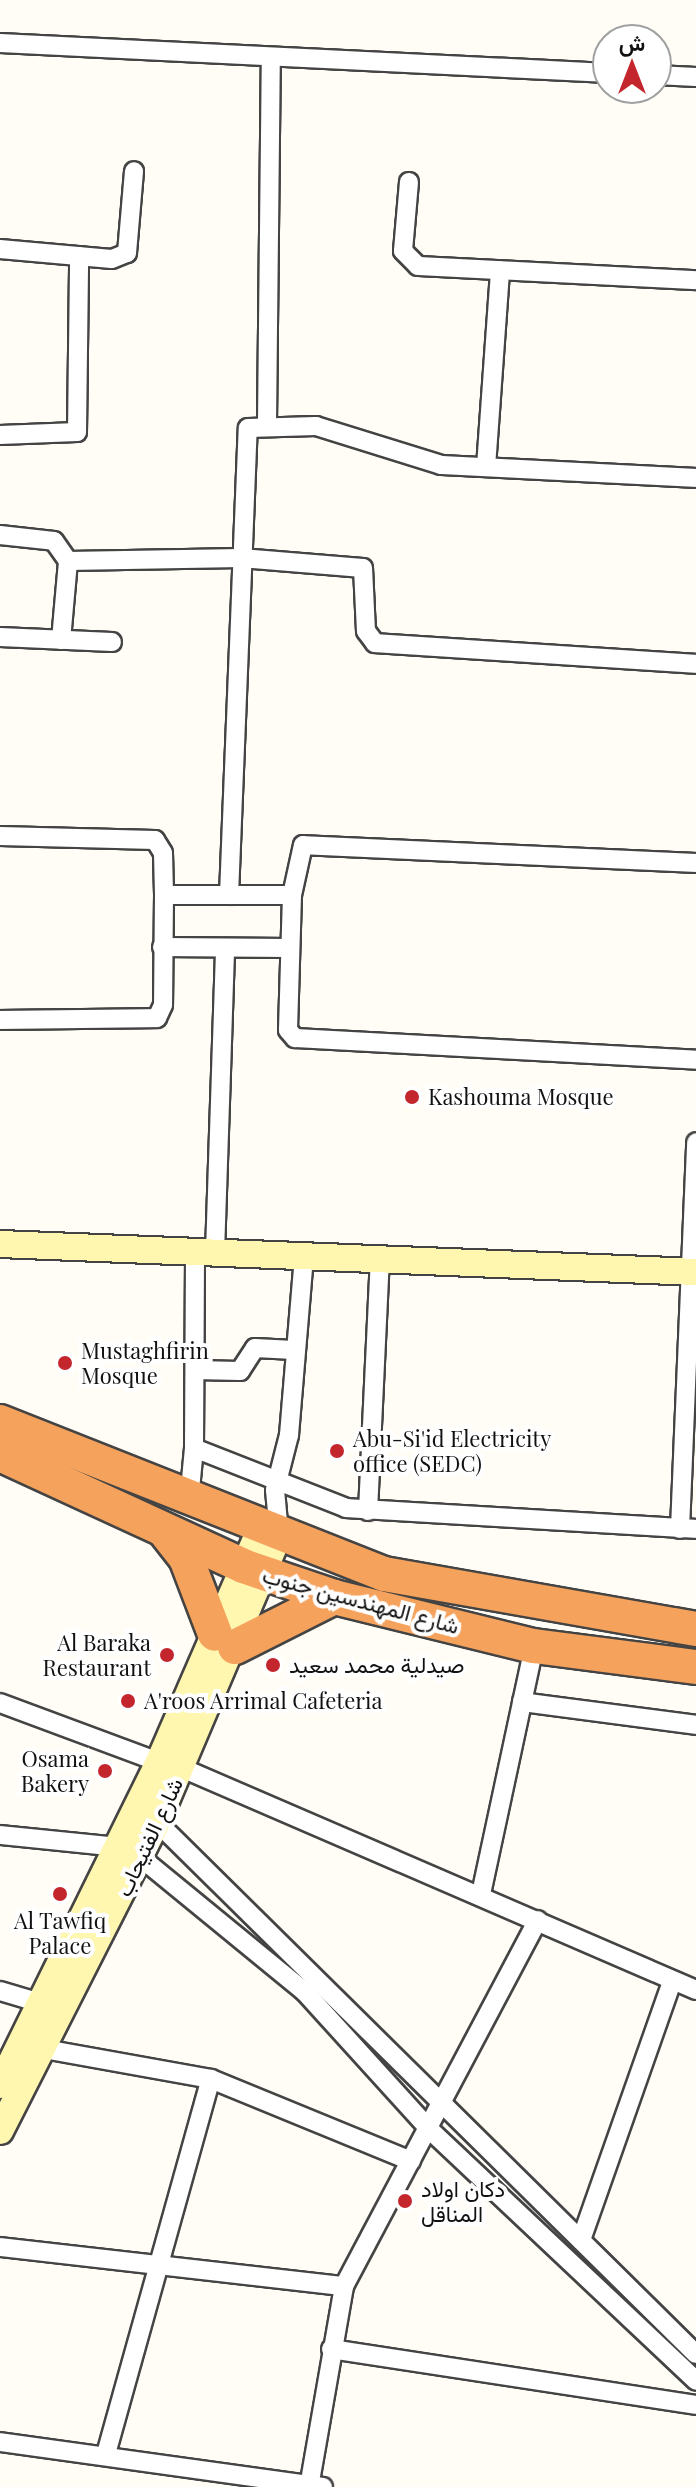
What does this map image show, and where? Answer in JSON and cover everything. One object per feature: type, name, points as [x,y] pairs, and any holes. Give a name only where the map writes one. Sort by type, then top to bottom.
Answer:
[{"type":"highway","name":"شارع المهندسين جنوب","points":[[0,1422],[189,1500],[271,1525],[399,1577],[696,1629]]},
{"type":"highway","name":"شارع المهندسين جنوب","points":[[0,1454],[254,1571],[334,1597],[534,1646],[696,1667]]},
{"type":"highway","points":[[164,1530],[192,1569],[225,1640],[334,1597]]},
{"type":"main road","points":[[0,1244],[693,1272]]},
{"type":"main road","name":"شارع الفتيحاب","points":[[0,2131],[44,2049],[225,1640],[271,1525]]},
{"type":"main road","name":"شارع الفتيحاب","points":[[0,2085],[130,1852],[157,1822],[170,1765]]},
{"type":"street","points":[[0,43],[592,72]]},
{"type":"street","points":[[267,423],[271,57]]},
{"type":"street","points":[[672,76],[696,77]]},
{"type":"street","points":[[0,249],[79,256],[127,253],[134,171]]},
{"type":"street","points":[[409,182],[403,251],[409,260],[500,270],[696,280]]},
{"type":"street","points":[[0,435],[77,432],[79,256]]},
{"type":"street","points":[[486,467],[500,270]]},
{"type":"street","points":[[229,895],[245,436],[253,423],[316,426],[424,463],[696,478]]},
{"type":"street","points":[[0,535],[54,541],[68,561],[61,640]]},
{"type":"street","points":[[68,561],[241,558],[363,568],[366,631],[375,643],[696,664]]},
{"type":"street","points":[[0,637],[112,642]]},
{"type":"street","points":[[0,836],[155,840],[163,853],[164,895],[157,1018],[0,1020]]},
{"type":"street","points":[[696,863],[307,844],[299,849],[292,895],[288,1030],[295,1038],[696,1060]]},
{"type":"street","points":[[164,895],[292,895]]},
{"type":"street","points":[[162,947],[290,948]]},
{"type":"street","points":[[189,1500],[194,1448],[195,1370],[225,949]]},
{"type":"street","points":[[194,1448],[276,1482],[368,1511],[688,1529],[696,1142]]},
{"type":"street","points":[[271,1525],[276,1482],[289,1435],[304,1256]]},
{"type":"street","points":[[368,1511],[380,1259]]},
{"type":"street","points":[[195,1370],[240,1371],[255,1348],[294,1350]]},
{"type":"street","points":[[481,1894],[534,1646]]},
{"type":"street","points":[[522,1702],[696,1725]]},
{"type":"street","points":[[0,1703],[170,1765],[481,1894],[696,1990]]},
{"type":"street","points":[[157,1822],[279,1936],[696,2354]]},
{"type":"street","points":[[0,1835],[130,1852],[263,1956],[341,2026],[429,2129],[472,2165],[696,2381]]},
{"type":"street","points":[[0,2442],[106,2454],[314,2486],[331,2349],[344,2286],[446,2103],[538,1920]]},
{"type":"street","points":[[263,1956],[279,1936]]},
{"type":"street","points":[[581,2240],[672,1981]]},
{"type":"street","points":[[0,1991],[44,2004]]},
{"type":"street","points":[[44,2049],[211,2079],[411,2161]]},
{"type":"street","points":[[106,2454],[155,2261],[211,2079]]},
{"type":"street","points":[[472,2165],[489,2147]]},
{"type":"street","points":[[0,2247],[155,2261],[344,2286]]},
{"type":"street","points":[[331,2349],[696,2405]]},
{"type":"place","name":"Kashouma Mosque","points":[[412,1097]]},
{"type":"place","name":"Mustaghfirin Mosque","points":[[65,1363]]},
{"type":"place","name":"Abu-Si'id Electricity office (SEDC)","points":[[337,1451]]},
{"type":"place","name":"Al Baraka Restaurant","points":[[167,1655]]},
{"type":"place","name":"صيدلية محمد سعيد","points":[[273,1665]]},
{"type":"place","name":"A'roos Arrimal Cafeteria","points":[[128,1701]]},
{"type":"place","name":"Osama Bakery","points":[[105,1771]]},
{"type":"place","name":"Al Tawfiq Palace","points":[[60,1894]]},
{"type":"place","name":"دكان اولاد المناقل","points":[[405,2201]]}]
